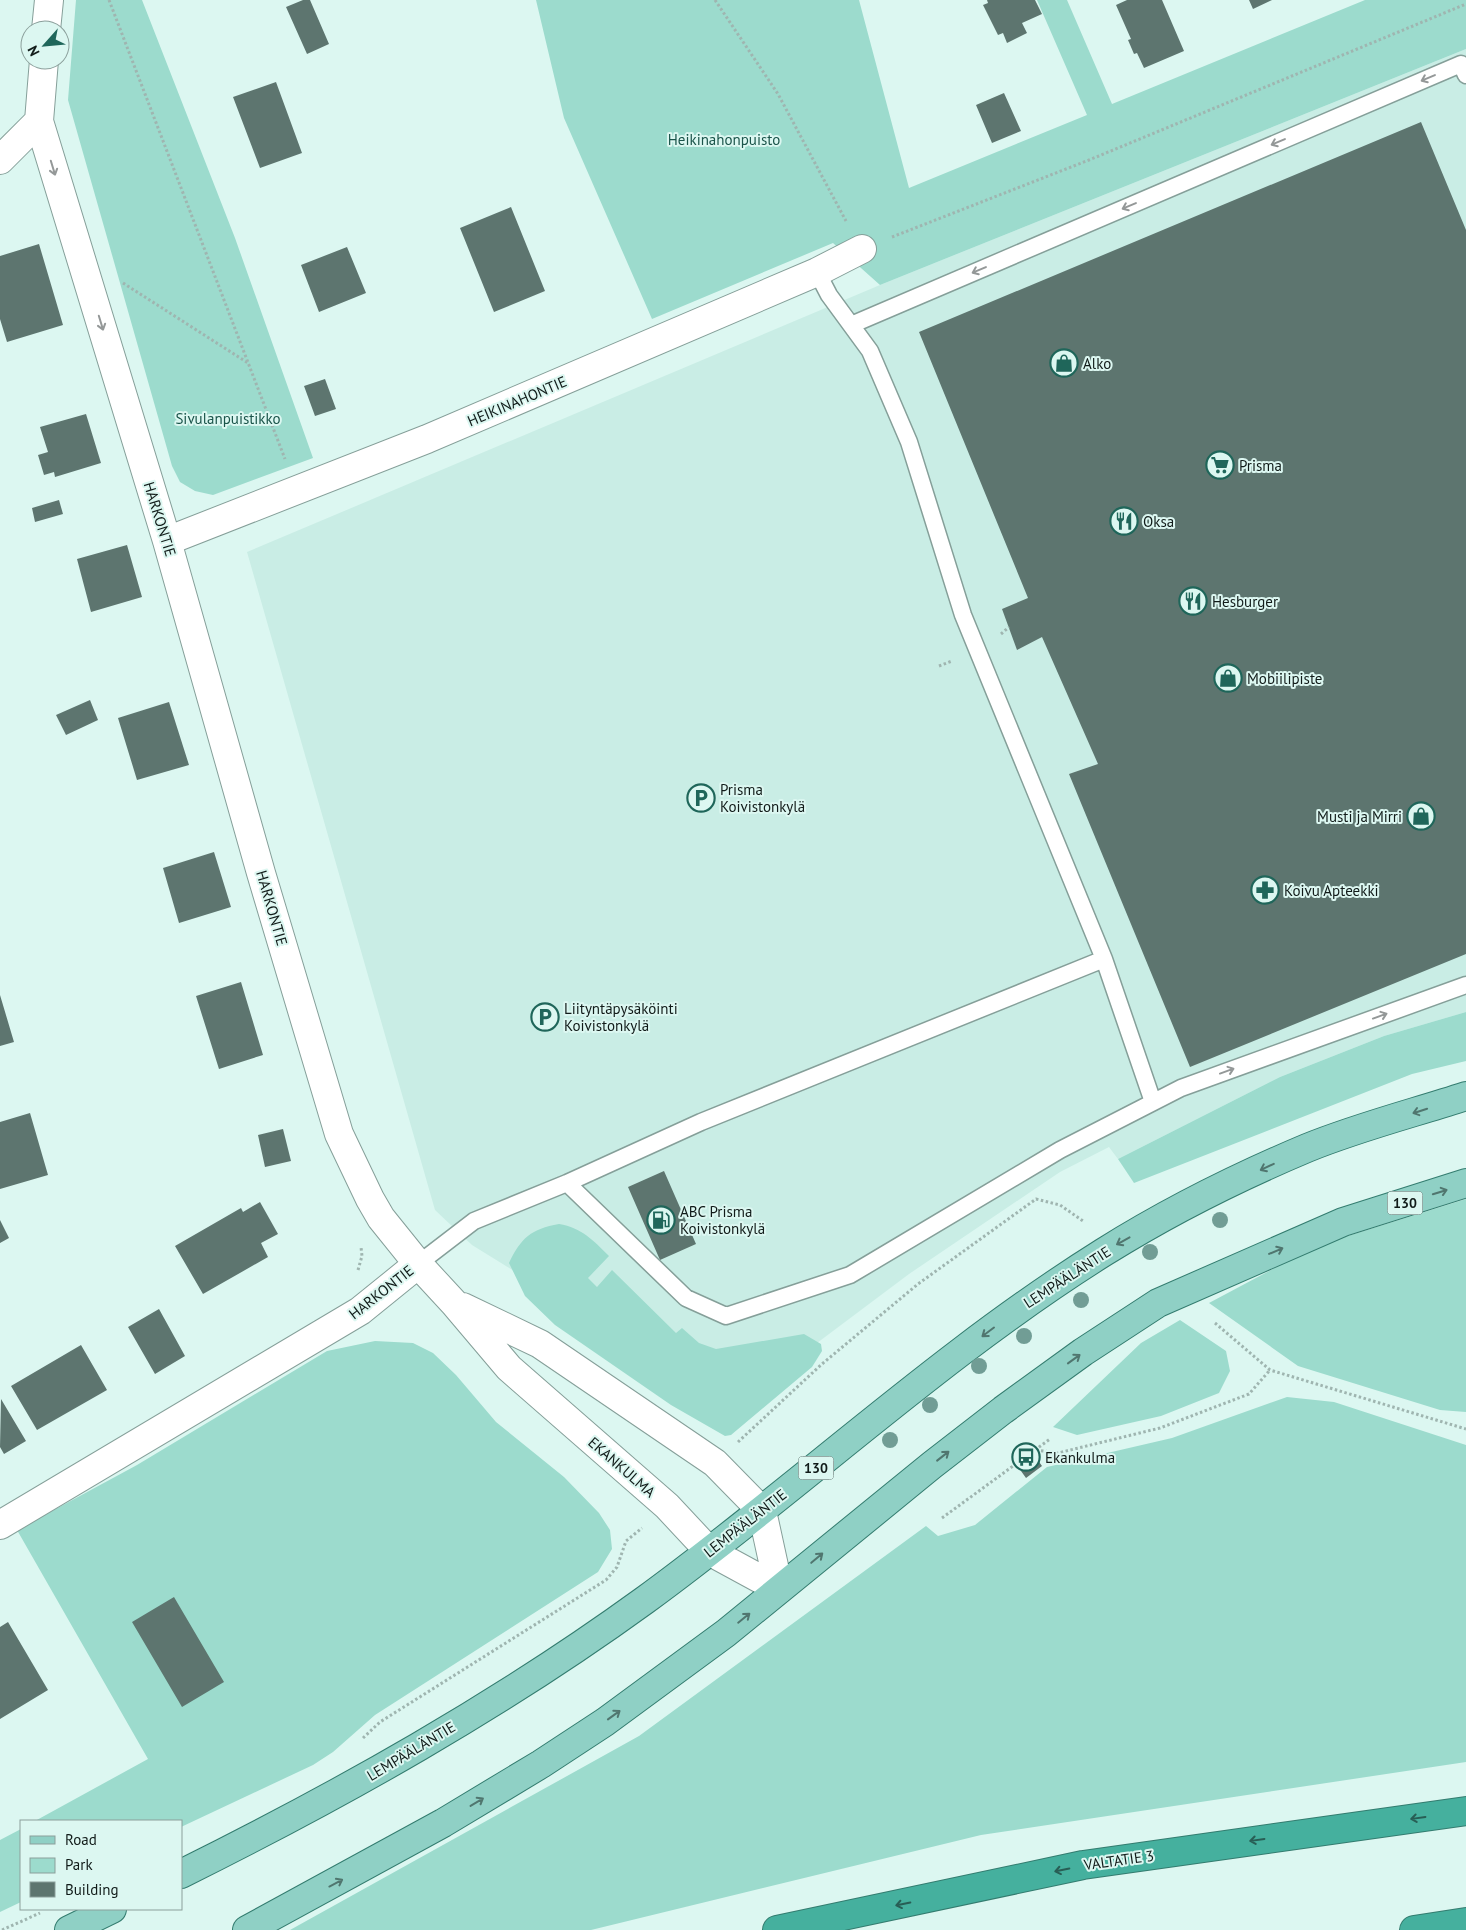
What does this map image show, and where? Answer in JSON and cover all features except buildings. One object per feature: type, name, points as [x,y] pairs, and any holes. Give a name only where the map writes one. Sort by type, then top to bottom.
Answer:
[{"type":"highway","name":"VALTATIE 3","points":[[777,1930],[1083,1865],[1466,1811]]},
{"type":"highway","points":[[1414,1930],[1466,1922]]},
{"type":"main road","name":"LEMPÄÄLÄNTIE","points":[[182,1873],[302,1813],[414,1750],[573,1651],[762,1511],[1014,1312],[1106,1250],[1204,1196],[1309,1148],[1466,1096]]},
{"type":"main road","name":"130","points":[[247,1930],[443,1823],[541,1764],[670,1675],[1003,1410],[1084,1352],[1158,1303],[1343,1222],[1466,1183]]},
{"type":"main road","points":[[70,1930],[110,1910]]},
{"type":"street","points":[[47,20],[48,0]]},
{"type":"street","name":"HARKONTIE","points":[[0,1525],[360,1311],[418,1264],[381,1218],[339,1134],[261,873],[167,540],[39,121],[43,70]]},
{"type":"street","points":[[0,160],[39,121]]},
{"type":"street","name":"HEIKINAHONTIE","points":[[167,540],[427,439],[817,272],[862,248]]},
{"type":"street","name":"EKANKULMA","points":[[418,1264],[509,1368],[667,1506],[709,1551],[779,1589]]},
{"type":"street","name":"EKANKULMA","points":[[454,1303],[548,1350],[715,1463],[762,1511]]},
{"type":"street","points":[[762,1511],[779,1589]]},
{"type":"lane","points":[[851,325],[1461,64],[1466,75]]},
{"type":"lane","points":[[817,272],[829,295],[870,351],[909,442],[963,615],[1104,959],[1153,1102]]},
{"type":"lane","points":[[418,1264],[474,1221],[567,1183],[701,1122],[1104,959]]},
{"type":"lane","points":[[567,1183],[686,1298],[726,1316],[850,1275],[1060,1150],[1181,1088],[1466,985]]},
{"type":"path","points":[[109,0],[297,490]]},
{"type":"path","points":[[716,0],[778,94],[862,248],[1107,153],[1466,4]]},
{"type":"path","points":[[81,255],[249,364]]},
{"type":"path","points":[[1215,1323],[1270,1370],[1466,1429]]},
{"type":"path","points":[[1036,1450],[1058,1453],[1160,1428],[1249,1394],[1270,1370]]},
{"type":"path","points":[[942,1518],[1050,1439]]},
{"type":"path","points":[[2,1930],[46,1910]]},
{"type":"shaded area","points":[[1466,49],[1466,1012],[1384,1036],[1280,1077],[1118,1159],[1109,1147],[1060,1172],[909,1274],[793,1361],[692,1381],[472,1245],[435,1210],[247,552],[880,285]]},
{"type":"green space","name":"Sivulanpuistikko","points":[[76,0],[142,0],[235,238],[313,458],[213,495],[195,491],[180,482],[172,466],[68,100]]},
{"type":"green space","name":"Heikinahonpuisto","points":[[536,0],[859,0],[909,188],[1087,115],[1037,0],[1067,0],[1112,104],[1365,0],[1466,0],[1466,49],[880,285],[833,243],[652,319],[564,118]]},
{"type":"green space","points":[[1466,1012],[1466,1061],[1412,1074],[1134,1183],[1118,1159],[1280,1077],[1384,1036]]},
{"type":"green space","points":[[1466,1199],[1466,1412],[1440,1410],[1298,1366],[1209,1303],[1316,1246]]},
{"type":"green space","points":[[559,1224],[581,1232],[609,1256],[588,1278],[597,1287],[612,1270],[676,1333],[682,1328],[699,1343],[716,1349],[804,1334],[821,1344],[822,1351],[812,1367],[731,1435],[725,1436],[671,1405],[555,1325],[525,1296],[509,1263],[518,1247],[528,1236],[541,1229]]},
{"type":"green space","points":[[1180,1320],[1226,1351],[1230,1371],[1219,1393],[1161,1416],[1077,1435],[1053,1427],[1141,1343]]},
{"type":"green space","points":[[375,1341],[413,1343],[433,1353],[456,1375],[496,1422],[564,1477],[599,1513],[610,1530],[612,1549],[598,1572],[375,1715],[333,1752],[313,1765],[182,1827],[182,1820],[37,1820],[148,1759],[17,1530],[137,1465],[327,1351]]},
{"type":"green space","points":[[1287,1397],[1334,1402],[1466,1445],[1466,1762],[981,1835],[591,1930],[290,1930],[639,1736],[926,1526],[938,1536],[975,1525],[1047,1467],[1172,1438]]},
{"type":"green space","points":[[20,1830],[20,1902],[0,1912],[0,1840]]},
{"type":"place","name":"Alko","points":[[1064,363]]},
{"type":"place","name":"Prisma","points":[[1220,465]]},
{"type":"place","name":"Oksa","points":[[1124,521]]},
{"type":"place","name":"Hesburger","points":[[1193,601]]},
{"type":"place","name":"Mobiilipiste","points":[[1228,678]]},
{"type":"place","name":"Prisma Koivistonkylä","points":[[701,798]]},
{"type":"place","name":"Musti ja Mirri","points":[[1421,816]]},
{"type":"place","name":"Koivu Apteekki","points":[[1265,890]]},
{"type":"place","name":"Liityntäpysäköinti Koivistonkylä","points":[[545,1017]]},
{"type":"place","name":"ABC Prisma Koivistonkylä","points":[[661,1220]]},
{"type":"place","name":"Ekankulma","points":[[1026,1457]]}]
